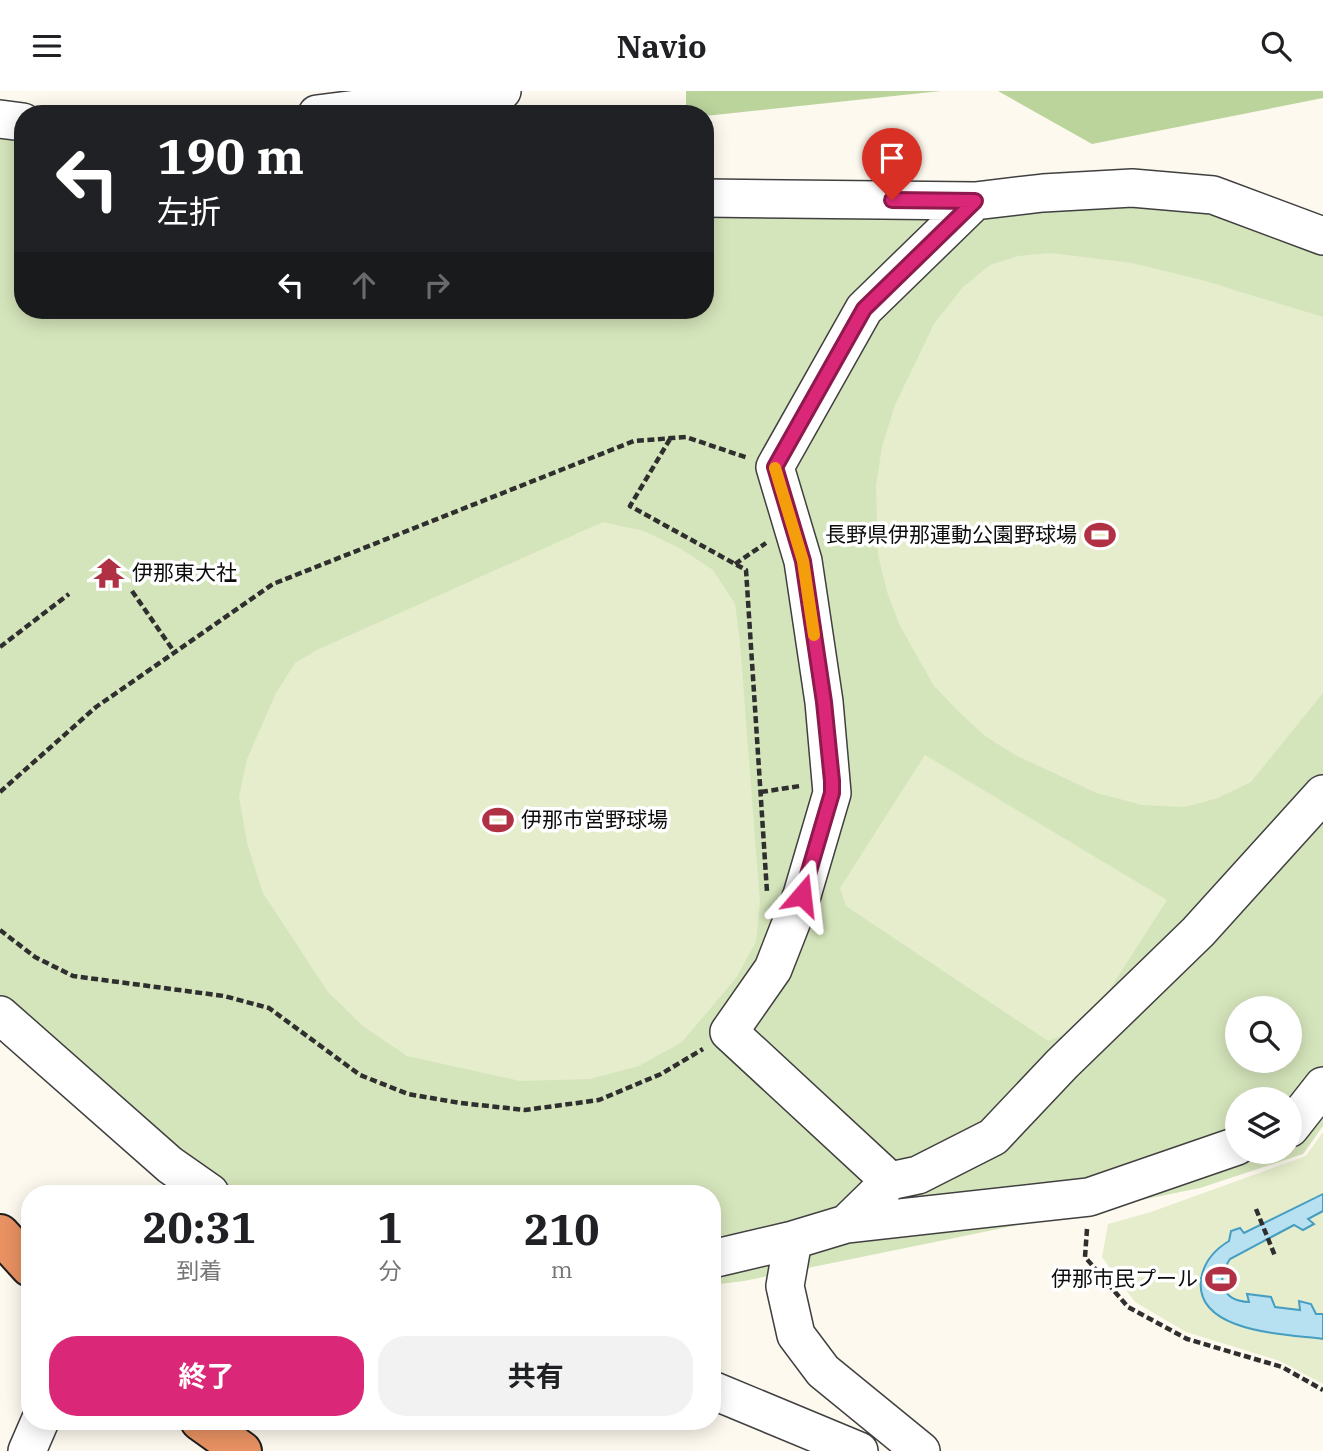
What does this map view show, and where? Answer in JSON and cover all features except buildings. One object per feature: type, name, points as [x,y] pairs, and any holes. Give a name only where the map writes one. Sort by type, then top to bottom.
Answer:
[{"type":"highway","points":[[0,1234],[21,1257]]},
{"type":"highway","points":[[213,1430],[242,1451]]},
{"type":"street","points":[[389,105],[502,91]]},
{"type":"street","points":[[714,198],[975,201],[1043,193],[1132,188],[1213,195],[1323,236]]},
{"type":"street","points":[[890,1181],[729,1032],[772,969],[802,895],[832,793],[824,702],[803,561],[775,467],[864,309],[975,201]]},
{"type":"street","points":[[846,1224],[890,1181],[918,1175],[993,1137],[1062,1064],[1198,932],[1323,794]]},
{"type":"street","points":[[0,1015],[170,1165],[199,1185]]},
{"type":"street","points":[[1302,1113],[1323,1086]]},
{"type":"street","points":[[721,1257],[846,1224],[1089,1197],[1225,1150]]},
{"type":"street","points":[[793,1240],[785,1286],[796,1335],[823,1371],[921,1451]]},
{"type":"street","points":[[721,1393],[859,1451]]},
{"type":"street","points":[[27,1451],[36,1430]]},
{"type":"path","points":[[0,792],[96,707],[273,584],[634,441],[686,437],[775,467]]},
{"type":"path","points":[[670,439],[630,506],[746,570],[768,897]]},
{"type":"path","points":[[132,591],[175,653]]},
{"type":"path","points":[[0,647],[69,594]]},
{"type":"path","points":[[761,792],[832,781]]},
{"type":"path","points":[[0,930],[35,957],[73,976],[223,996],[269,1008],[360,1075],[408,1094],[460,1103],[525,1110],[599,1100],[661,1074],[729,1032]]},
{"type":"path","points":[[1089,1197],[1085,1257],[1128,1307],[1186,1339],[1282,1367],[1323,1390]]},
{"type":"path","points":[[1256,1209],[1275,1256]]},
{"type":"green space","points":[[686,91],[941,91],[714,115],[714,105],[686,105]]},
{"type":"green space","points":[[998,91],[1323,91],[1323,98],[1092,144]]},
{"type":"green space","points":[[0,130],[14,131],[14,319],[714,319],[714,198],[1132,188],[1323,236],[1323,1126],[1302,1154],[1302,1087],[1225,1087],[1225,1164],[1273,1164],[1200,1188],[721,1284],[721,1185],[173,1185],[0,1033]]},
{"type":"green space","name":"長野県伊那運動公園野球場","points":[[1050,253],[1132,263],[1202,280],[1323,317],[1323,693],[1251,782],[1218,798],[1185,807],[1142,805],[1097,793],[1017,756],[985,736],[934,686],[900,626],[888,595],[878,555],[876,486],[882,447],[895,405],[934,324],[963,287],[990,265],[1018,256]]},
{"type":"green space","name":"伊那市営野球場","points":[[603,522],[644,531],[681,549],[713,570],[735,604],[760,903],[756,942],[736,978],[682,1042],[639,1066],[590,1079],[520,1081],[407,1056],[364,1027],[328,992],[263,893],[247,843],[239,797],[247,759],[276,693],[295,663],[317,650]]},
{"type":"green space","points":[[925,755],[1167,900],[1086,1026],[1048,1041],[846,906],[840,888]]},
{"type":"green space","name":"伊那市民プール","points":[[1323,1132],[1323,1384],[1280,1361],[1186,1332],[1135,1302],[1102,1257],[1108,1224],[1151,1212],[1284,1164],[1302,1164],[1302,1157],[1306,1156]]},
{"type":"water","points":[[1323,1194],[1323,1211],[1308,1219],[1314,1224],[1303,1230],[1294,1225],[1230,1259],[1222,1281],[1227,1293],[1240,1301],[1249,1302],[1247,1294],[1271,1297],[1275,1307],[1300,1310],[1299,1301],[1311,1304],[1316,1314],[1323,1314],[1323,1339],[1246,1327],[1227,1320],[1212,1310],[1203,1297],[1202,1273],[1210,1257],[1229,1241],[1231,1231],[1240,1228],[1244,1233]]},
{"type":"slow traffic","points":[[775,468],[803,561],[814,635]]},
{"type":"place","name":"長野県伊那運動公園野球場","points":[[1100,535]]},
{"type":"place","name":"伊那東大社","points":[[109,573]]},
{"type":"place","name":"伊那市営野球場","points":[[498,820]]},
{"type":"place","name":"伊那市民プール","points":[[1221,1279]]},
{"type":"route","points":[[802,895],[832,793],[832,781],[824,702],[803,561],[775,467],[864,309],[975,201],[892,200]]}]
